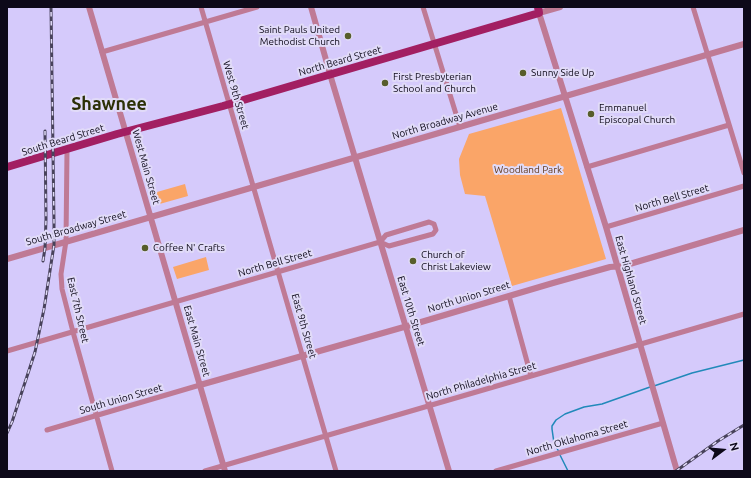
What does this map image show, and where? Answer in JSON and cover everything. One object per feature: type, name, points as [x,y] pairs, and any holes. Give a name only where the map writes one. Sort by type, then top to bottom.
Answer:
[{"type":"main road","name":"North Beard Street","points":[[126,132],[229,104],[434,44],[539,10]]},
{"type":"main road","name":"South Beard Street","points":[[7,167],[126,132]]},
{"type":"street","name":"West Main Street","points":[[89,7],[151,217]]},
{"type":"street","name":"West 9th Street","points":[[201,7],[253,187]]},
{"type":"street","points":[[102,52],[257,7]]},
{"type":"street","name":"East 10th Street","points":[[311,7],[448,471]]},
{"type":"street","points":[[423,7],[460,127]]},
{"type":"street","name":"North Beard Street","points":[[539,10],[560,7]]},
{"type":"street","points":[[693,7],[744,173]]},
{"type":"street","name":"East Highland Street","points":[[539,10],[606,227],[616,266],[677,471]]},
{"type":"street","name":"North Broadway Avenue","points":[[151,217],[744,44]]},
{"type":"street","points":[[587,167],[729,125]]},
{"type":"street","name":"East 7th Street","points":[[67,150],[66,242],[61,274],[62,289],[112,471]]},
{"type":"street","name":"North Bell Street","points":[[606,227],[744,186]]},
{"type":"street","name":"East 9th Street","points":[[253,187],[304,356],[336,471]]},
{"type":"street","name":"South Broadway Street","points":[[7,258],[151,217]]},
{"type":"street","name":"East Main Street","points":[[151,217],[224,468]]},
{"type":"street","name":"North Bell Street","points":[[7,351],[380,242],[386,234],[429,222],[434,224],[436,230],[433,234],[389,246],[380,242]]},
{"type":"street","name":"North Union Street","points":[[200,385],[610,267],[623,266],[744,230]]},
{"type":"street","points":[[509,296],[531,376]]},
{"type":"street","name":"North Philadelphia Street","points":[[205,471],[224,468],[326,436],[744,314]]},
{"type":"street","name":"South Union Street","points":[[47,430],[200,385]]},
{"type":"street","name":"North Oklahoma Street","points":[[496,471],[663,423]]},
{"type":"green space","name":"Woodland Park","points":[[561,108],[606,259],[512,286],[485,196],[465,194],[460,175],[459,159],[469,134]]},
{"type":"green space","points":[[185,184],[188,196],[156,205],[150,194]]},
{"type":"green space","points":[[206,257],[209,270],[177,279],[173,267]]},
{"type":"waterway","points":[[654,386],[692,373],[744,360]]},
{"type":"waterway","points":[[559,452],[554,443],[552,429],[552,426],[556,420],[565,414],[584,407],[602,404],[650,387]]},
{"type":"waterway","points":[[560,455],[568,471]]},
{"type":"railway","points":[[7,433],[35,352],[44,309],[54,245],[51,7]]},
{"type":"railway","points":[[43,261],[46,219],[45,131]]},
{"type":"railway","points":[[676,471],[718,441],[744,425]]},
{"type":"place","name":"Saint Pauls United Methodist Church","points":[[348,36]]},
{"type":"place","name":"Sunny Side Up","points":[[523,73]]},
{"type":"place","name":"First Presbyterian School and Church","points":[[385,83]]},
{"type":"place","name":"Emmanuel Episcopal Church","points":[[591,114]]},
{"type":"place","name":"Coffee N' Crafts","points":[[145,248]]},
{"type":"place","name":"Church of Christ Lakeview","points":[[413,261]]},
{"type":"district","name":"Shawnee","points":[[109,104]]}]
